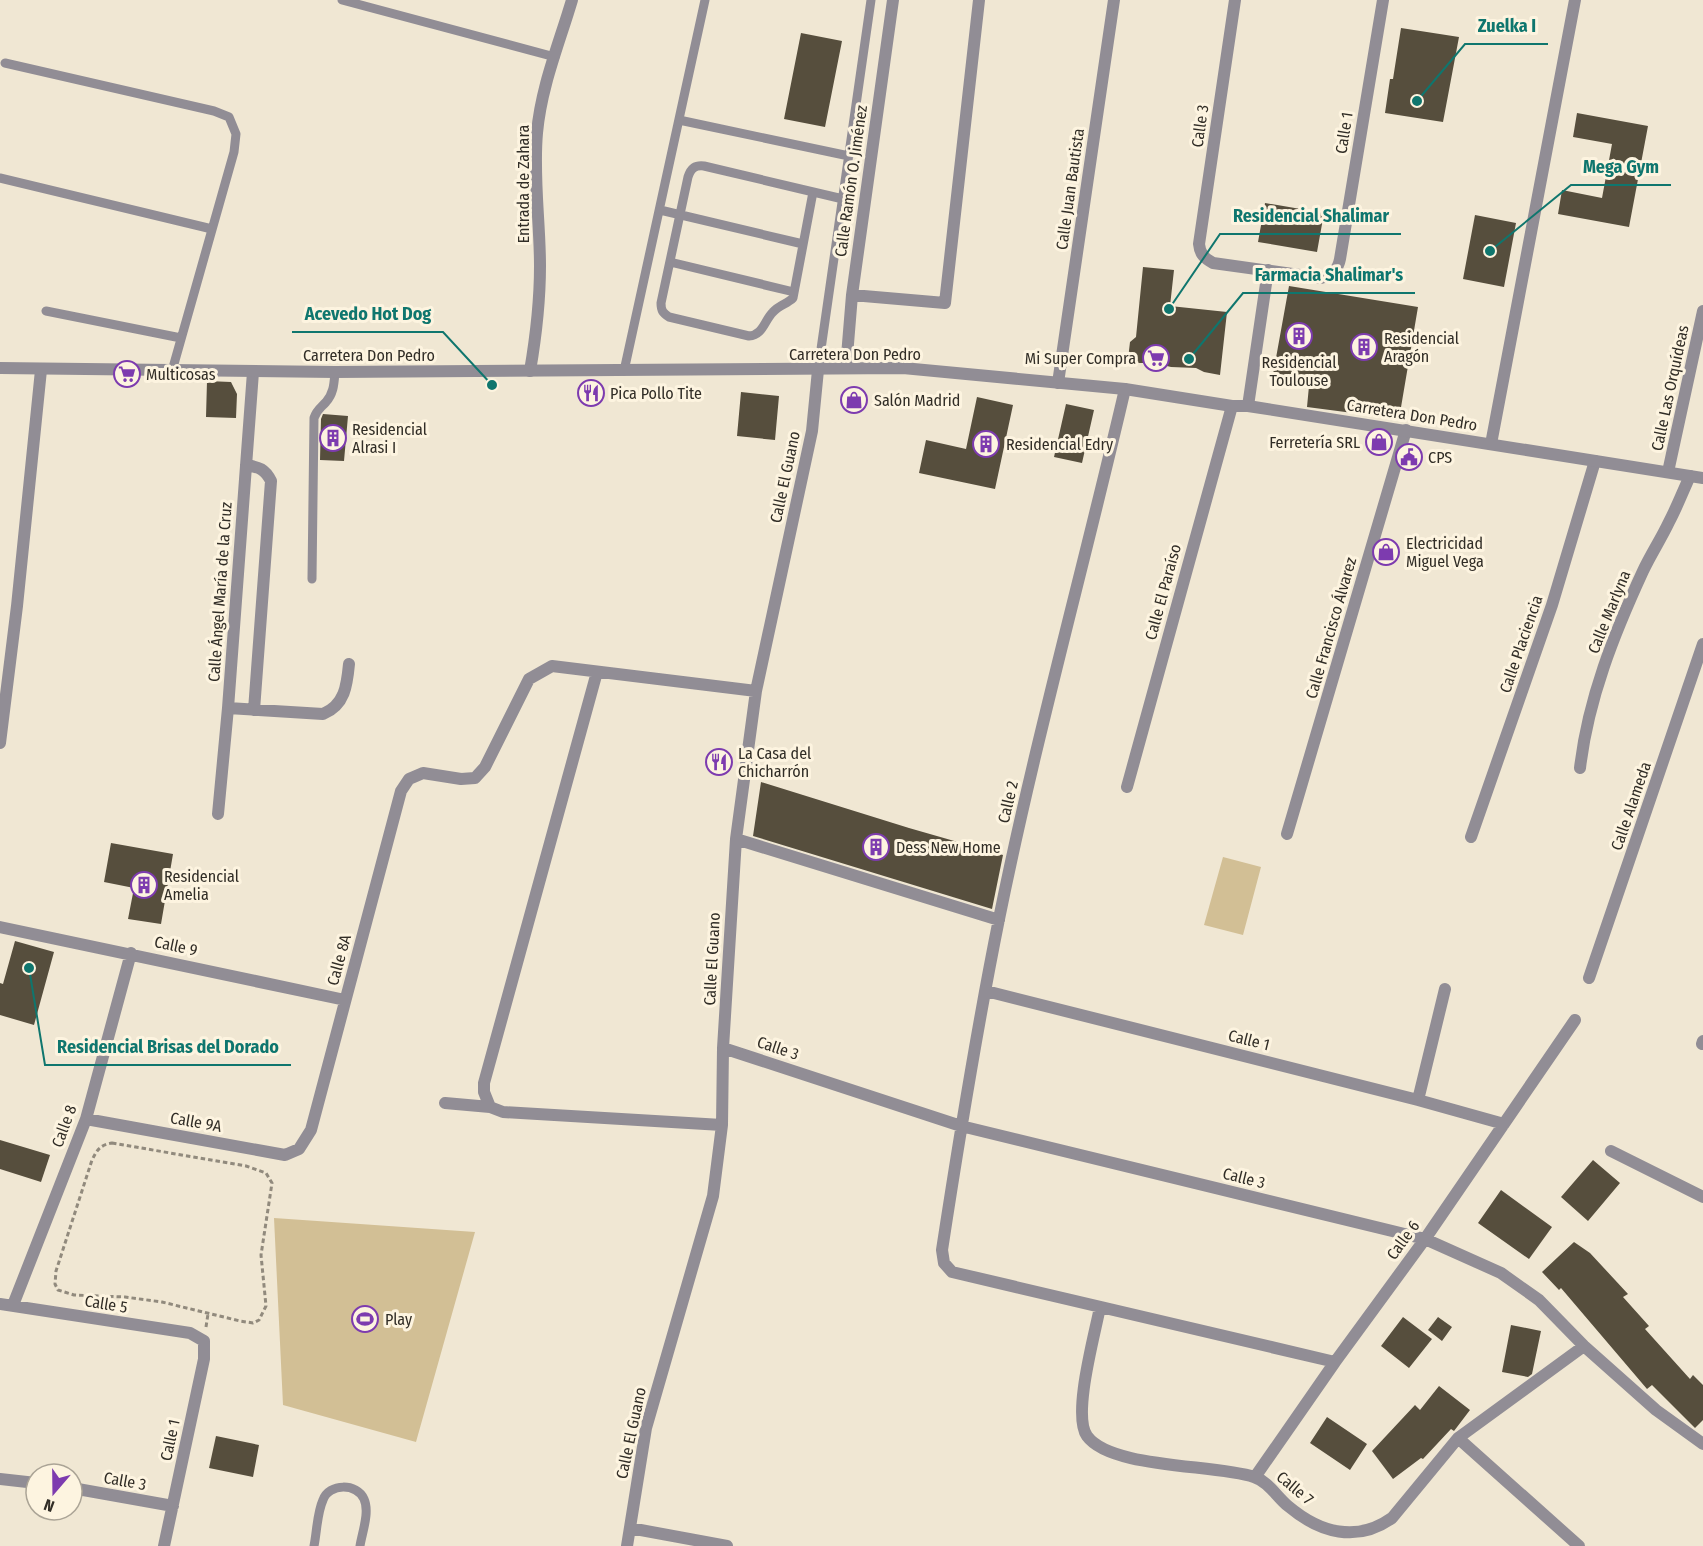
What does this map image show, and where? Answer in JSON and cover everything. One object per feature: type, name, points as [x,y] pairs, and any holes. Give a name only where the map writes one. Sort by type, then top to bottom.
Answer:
[{"type":"street","name":"Entrada de Zahara","points":[[530,371],[539,316],[537,135],[540,106],[572,0]]},
{"type":"street","name":"Calle Ramón O. Jiménez","points":[[846,368],[852,295],[893,0]]},
{"type":"street","points":[[852,295],[945,303],[979,0]]},
{"type":"street","name":"Calle Juan Bautista","points":[[1058,382],[1114,0]]},
{"type":"street","name":"Calle 3","points":[[1235,0],[1199,244],[1202,256],[1213,263],[1268,270]]},
{"type":"street","name":"Calle 1","points":[[1268,270],[1321,278],[1335,271],[1340,259],[1383,0]]},
{"type":"street","points":[[1491,444],[1575,0]]},
{"type":"street","points":[[1248,406],[1268,270]]},
{"type":"street","name":"Calle Las Orquídeas","points":[[1668,472],[1703,310]]},
{"type":"street","name":"Carretera Don Pedro","points":[[0,368],[253,372],[903,368],[1125,389],[1406,430],[1703,478]]},
{"type":"street","points":[[0,743],[18,606],[41,370]]},
{"type":"street","name":"Calle El Guano","points":[[627,1546],[646,1428],[713,1196],[722,1125],[723,1048],[736,839],[756,691],[812,430],[818,370]]},
{"type":"street","name":"Calle Ángel María de la Cruz","points":[[218,814],[253,372]]},
{"type":"street","name":"Calle 2","points":[[1100,1307],[952,1272],[944,1263],[942,1250],[961,1126],[999,920],[1026,796],[1125,389]]},
{"type":"street","name":"Calle El Paraíso","points":[[1127,787],[1232,405]]},
{"type":"street","name":"Calle Francisco Álvarez","points":[[1287,834],[1406,430]]},
{"type":"street","name":"Calle Placiencia","points":[[1471,837],[1552,605],[1595,460]]},
{"type":"street","points":[[246,465],[260,468],[271,482],[254,710]]},
{"type":"street","name":"Calle Marlyna","points":[[1580,768],[1583,738],[1596,688],[1622,618],[1690,476]]},
{"type":"street","name":"Calle Alameda","points":[[1589,978],[1703,644]]},
{"type":"street","points":[[228,708],[322,714],[330,711],[343,697],[349,664]]},
{"type":"street","name":"Calle 8A","points":[[300,1149],[311,1130],[401,791],[409,779],[423,773],[461,779],[475,778],[485,767],[529,679],[552,666],[597,672]]},
{"type":"street","points":[[490,1107],[483,1083],[597,672],[756,691]]},
{"type":"street","points":[[736,839],[999,920]]},
{"type":"street","name":"Calle 9","points":[[0,927],[345,1000]]},
{"type":"street","name":"Calle 8","points":[[13,1305],[86,1119],[131,953]]},
{"type":"street","points":[[1418,1100],[1445,989]]},
{"type":"street","name":"Calle 1","points":[[986,991],[1418,1100],[1504,1124]]},
{"type":"street","name":"Calle 6","points":[[1255,1477],[1425,1239],[1575,1020]]},
{"type":"street","name":"Calle 3","points":[[723,1048],[961,1126],[1425,1239],[1501,1274],[1539,1300],[1584,1346],[1656,1410],[1703,1444]]},
{"type":"street","points":[[445,1103],[490,1107],[503,1112],[722,1125]]},
{"type":"street","name":"Calle 9A","points":[[86,1119],[285,1155],[300,1149]]},
{"type":"street","points":[[1611,1151],[1703,1197]]},
{"type":"street","name":"Calle 5","points":[[0,1304],[190,1333],[204,1341]]},
{"type":"street","points":[[1100,1307],[1335,1362]]},
{"type":"street","name":"Calle 7","points":[[1100,1307],[1081,1406],[1081,1423],[1087,1436],[1096,1446],[1112,1453],[1177,1466],[1255,1477],[1269,1486],[1286,1505],[1302,1517],[1346,1533],[1363,1533],[1379,1528],[1392,1518],[1458,1438],[1584,1346]]},
{"type":"street","name":"Calle 1","points":[[164,1546],[204,1359],[204,1341]]},
{"type":"street","points":[[1458,1438],[1579,1546]]},
{"type":"street","points":[[0,1479],[24,1482]]},
{"type":"street","name":"Calle 3","points":[[84,1490],[172,1506]]},
{"type":"street","points":[[630,1528],[727,1546]]},
{"type":"lane","points":[[342,0],[555,57]]},
{"type":"lane","points":[[624,371],[705,0]]},
{"type":"lane","points":[[818,370],[871,0]]},
{"type":"lane","points":[[5,63],[214,111],[229,117],[236,134],[234,152],[172,371]]},
{"type":"lane","points":[[679,120],[849,156]]},
{"type":"lane","points":[[813,192],[791,301],[774,311],[755,336],[669,317],[661,309],[688,177],[697,165],[813,192],[843,199]]},
{"type":"lane","points":[[0,178],[212,229]]},
{"type":"lane","points":[[660,210],[803,244]]},
{"type":"lane","points":[[670,262],[794,292]]},
{"type":"lane","points":[[46,311],[181,338]]},
{"type":"lane","points":[[312,579],[314,418],[317,410],[333,392],[335,372]]},
{"type":"lane","points":[[314,1546],[322,1500],[327,1492],[336,1487],[347,1487],[364,1498],[366,1508],[360,1546]]},
{"type":"path","points":[[122,1143],[246,1166],[258,1169],[270,1177],[271,1194],[261,1255],[266,1306],[263,1315],[253,1323],[208,1314],[162,1302],[125,1297],[74,1295],[58,1290],[55,1284],[56,1271],[92,1160],[104,1144],[122,1143]]},
{"type":"shaded area","points":[[1223,857],[1261,867],[1243,935],[1204,925]]},
{"type":"shaded area","name":"Play","points":[[274,1218],[475,1232],[416,1442],[283,1405]]},
{"type":"building","points":[[1401,28],[1459,37],[1443,122],[1385,113]]},
{"type":"building","points":[[801,33],[842,41],[825,127],[784,119]]},
{"type":"building","points":[[1577,113],[1648,126],[1629,227],[1558,214],[1562,190],[1602,198],[1612,144],[1573,137]]},
{"type":"building","points":[[1265,203],[1324,213],[1317,252],[1258,242]]},
{"type":"building","points":[[1475,215],[1516,223],[1504,287],[1463,279]]},
{"type":"building","points":[[1143,267],[1174,270],[1170,306],[1227,312],[1220,375],[1196,368],[1137,363],[1128,359],[1130,342],[1136,337]]},
{"type":"building","name":"Residencial Aragón","points":[[1289,286],[1418,307],[1399,419],[1307,407],[1309,386],[1272,380]]},
{"type":"building","points":[[207,381],[231,382],[237,394],[236,418],[206,417]]},
{"type":"building","points":[[741,392],[779,396],[775,440],[737,436]]},
{"type":"building","name":"Residencial Edry","points":[[977,397],[1013,405],[995,489],[919,473],[926,440],[966,449]]},
{"type":"building","points":[[1066,404],[1094,410],[1082,463],[1054,457]]},
{"type":"building","name":"Residencial Alrasi I","points":[[323,414],[348,416],[344,461],[320,460]]},
{"type":"building","name":"Dess New Home","points":[[761,782],[1003,855],[992,909],[753,836]]},
{"type":"building","name":"Residencial Amelia","points":[[111,843],[173,854],[161,924],[128,919],[134,888],[104,882]]},
{"type":"building","points":[[15,941],[54,952],[34,1025],[0,1015],[0,983],[3,984]]},
{"type":"building","points":[[0,1140],[50,1155],[41,1182],[0,1169]]},
{"type":"building","points":[[1593,1160],[1620,1183],[1588,1221],[1561,1197]]},
{"type":"building","points":[[1501,1190],[1552,1227],[1529,1259],[1478,1223]]},
{"type":"building","points":[[1574,1242],[1590,1253],[1628,1294],[1623,1297],[1649,1326],[1645,1329],[1690,1379],[1693,1375],[1703,1385],[1703,1420],[1695,1428],[1652,1385],[1647,1389],[1561,1288],[1559,1290],[1542,1272]]},
{"type":"building","points":[[1403,1317],[1432,1339],[1409,1368],[1381,1346]]},
{"type":"building","points":[[1438,1317],[1452,1327],[1442,1341],[1428,1330]]},
{"type":"building","points":[[1511,1325],[1541,1331],[1532,1374],[1528,1377],[1502,1372]]},
{"type":"building","points":[[1439,1386],[1470,1410],[1454,1431],[1451,1429],[1423,1459],[1421,1458],[1393,1479],[1372,1451],[1415,1405],[1420,1410]]},
{"type":"building","points":[[1327,1417],[1367,1444],[1350,1470],[1310,1443]]},
{"type":"building","points":[[216,1436],[259,1445],[253,1477],[209,1468]]},
{"type":"place","name":"Zuelka I","points":[[1417,101]]},
{"type":"place","name":"Mega Gym","points":[[1490,251]]},
{"type":"place","name":"Residencial Shalimar","points":[[1169,309]]},
{"type":"place","name":"Residencial Toulouse","points":[[1299,336]]},
{"type":"place","name":"Residencial Aragón","points":[[1364,347]]},
{"type":"place","name":"Mi Super Compra","points":[[1156,358]]},
{"type":"place","name":"Farmacia Shalimar's","points":[[1189,359]]},
{"type":"place","name":"Multicosas","points":[[127,374]]},
{"type":"place","name":"Acevedo Hot Dog","points":[[492,385]]},
{"type":"place","name":"Pica Pollo Tite","points":[[591,393]]},
{"type":"place","name":"Salón Madrid","points":[[854,400]]},
{"type":"place","name":"Residencial Alrasi I","points":[[333,438]]},
{"type":"place","name":"Ferretería SRL","points":[[1379,442]]},
{"type":"place","name":"Residencial Edry","points":[[986,444]]},
{"type":"place","name":"CPS","points":[[1409,457]]},
{"type":"place","name":"Electricidad Miguel Vega","points":[[1386,552]]},
{"type":"place","name":"La Casa del Chicharrón","points":[[719,762]]},
{"type":"place","name":"Dess New Home","points":[[876,847]]},
{"type":"place","name":"Residencial Amelia","points":[[144,885]]},
{"type":"place","name":"Residencial Brisas del Dorado","points":[[29,968]]},
{"type":"place","name":"Play","points":[[365,1319]]}]
